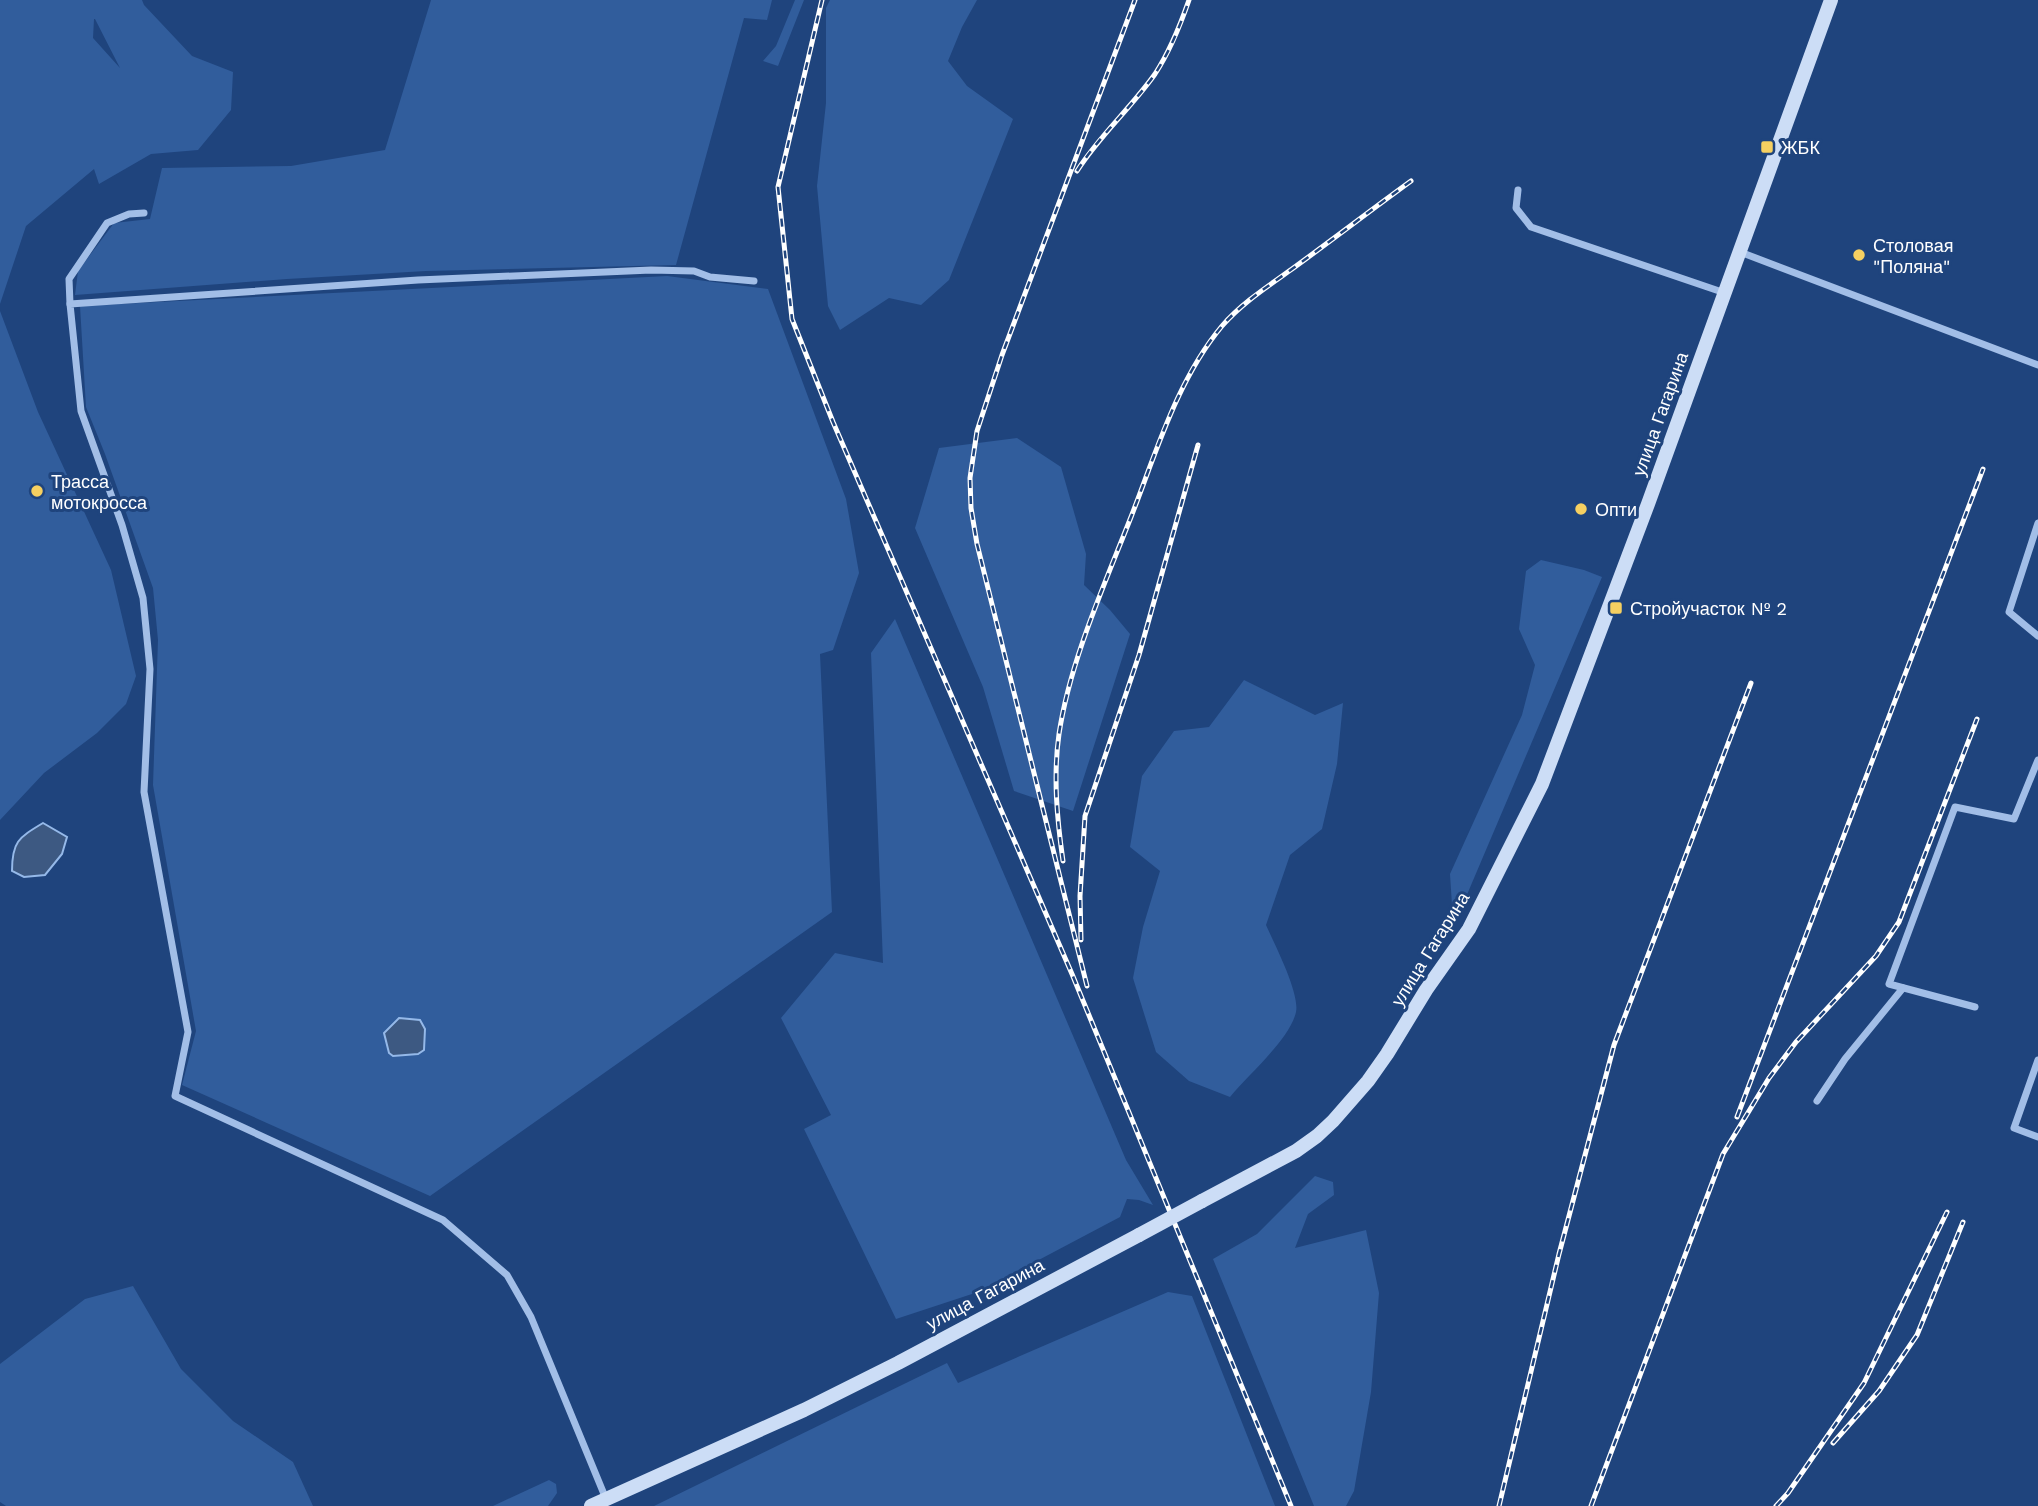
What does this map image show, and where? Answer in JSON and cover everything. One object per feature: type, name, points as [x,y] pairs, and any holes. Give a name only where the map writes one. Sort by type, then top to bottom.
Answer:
[{"type":"main road","name":"улица Гагарина","points":[[592,1506],[825,1399],[1296,1151],[1333,1121],[1368,1081],[1469,929],[1542,784],[1648,503],[1831,0]]},
{"type":"street","points":[[1518,190],[1516,208],[1531,227],[1725,293]]},
{"type":"street","points":[[144,213],[129,214],[107,223],[69,279],[81,411],[122,526],[143,598],[150,669],[144,792],[188,1032],[175,1096],[443,1220],[507,1275],[531,1317],[606,1499]]},
{"type":"street","points":[[1740,252],[2038,365]]},
{"type":"street","points":[[70,304],[418,280],[650,270],[694,271],[710,277],[754,281]]},
{"type":"street","points":[[2038,523],[2009,612],[2038,636]]},
{"type":"street","points":[[1975,1007],[1888,984],[1955,807],[2014,819],[2038,760]]},
{"type":"street","points":[[1817,1101],[1846,1059],[1903,988]]},
{"type":"street","points":[[2038,1060],[2014,1128],[2038,1137]]},
{"type":"shaded area","points":[[0,0],[142,0],[192,56],[233,72],[231,110],[198,150],[151,154],[99,184],[94,169],[26,226],[0,304]],"holes":[[[95,19],[120,68],[93,38]]]},
{"type":"shaded area","points":[[431,0],[772,0],[767,20],[744,18],[676,265],[426,271],[75,295],[78,271],[114,223],[150,219],[162,168],[291,166],[385,150]]},
{"type":"shaded area","points":[[795,0],[804,0],[778,66],[763,61],[776,46]]},
{"type":"shaded area","points":[[830,0],[977,0],[948,61],[967,86],[1013,119],[949,280],[921,305],[889,298],[840,330],[828,306],[817,186],[826,103],[826,8]]},
{"type":"shaded area","points":[[667,276],[768,289],[846,499],[859,573],[833,650],[820,654],[832,912],[430,1196],[182,1085],[196,1031],[153,785],[158,640],[153,588],[86,407],[80,306]]},
{"type":"shaded area","name":"Трасса мотокросса","points":[[0,311],[38,412],[111,570],[136,676],[126,704],[97,733],[44,773],[0,820]]},
{"type":"shaded area","points":[[1017,438],[1061,467],[1086,554],[1084,585],[1130,634],[1073,811],[1014,791],[983,687],[915,528],[939,448]]},
{"type":"shaded area","points":[[1541,560],[1602,577],[1463,904],[1452,905],[1450,874],[1522,715],[1535,665],[1519,629],[1526,571]]},
{"type":"shaded area","points":[[895,619],[1126,1160],[1153,1205],[1127,1199],[1120,1217],[978,1292],[896,1319],[804,1129],[831,1115],[781,1018],[835,953],[883,963],[871,653]]},
{"type":"shaded area","points":[[1244,680],[1315,715],[1343,703],[1337,764],[1322,829],[1290,855],[1266,925],[1290,981],[1296,1012],[1277,1045],[1230,1097],[1189,1081],[1156,1052],[1133,978],[1143,927],[1160,871],[1130,847],[1142,776],[1174,731],[1209,727]]},
{"type":"shaded area","points":[[43,823],[67,837],[62,854],[45,875],[24,877],[12,871],[15,847],[22,837]]},
{"type":"shaded area","points":[[399,1018],[420,1020],[425,1029],[424,1050],[418,1054],[393,1056],[389,1053],[384,1033]]},
{"type":"shaded area","points":[[1315,1176],[1333,1182],[1334,1195],[1308,1214],[1295,1248],[1366,1230],[1379,1293],[1371,1392],[1354,1491],[1346,1506],[1314,1506],[1213,1259],[1257,1234]]},
{"type":"shaded area","points":[[133,1286],[181,1369],[233,1421],[293,1462],[313,1506],[6,1506],[0,1502],[0,1364],[85,1299]]},
{"type":"shaded area","points":[[1168,1292],[1192,1296],[1275,1506],[654,1506],[947,1363],[958,1383]]},
{"type":"shaded area","points":[[549,1480],[556,1484],[557,1493],[548,1506],[493,1506]]},
{"type":"railway","points":[[822,0],[778,187],[792,319],[833,422],[1072,974],[1291,1506]]},
{"type":"railway","points":[[1087,986],[977,544],[971,508],[970,478],[977,431],[1002,355],[1135,0]]},
{"type":"railway","points":[[1077,171],[1155,74],[1174,38],[1189,0]]},
{"type":"railway","points":[[1063,861],[1056,782],[1057,750],[1064,707],[1079,651],[1180,393],[1206,347],[1238,310],[1411,181]]},
{"type":"railway","points":[[1081,940],[1080,896],[1085,816],[1139,655],[1198,445]]},
{"type":"railway","points":[[1737,1117],[1983,469]]},
{"type":"railway","points":[[1499,1506],[1559,1254],[1614,1045],[1751,683]]},
{"type":"railway","points":[[1591,1506],[1723,1154],[1769,1078],[1796,1042],[1876,956],[1899,922],[1977,719]]},
{"type":"railway","points":[[1776,1506],[1788,1493],[1864,1383],[1947,1212]]},
{"type":"railway","points":[[1833,1443],[1879,1391],[1917,1335],[1963,1222]]},
{"type":"place","name":"ЖБК","points":[[1767,147]]},
{"type":"place","name":"Столовая \"Поляна\"","points":[[1859,255]]},
{"type":"place","name":"Трасса мотокросса","points":[[37,491]]},
{"type":"place","name":"Опти","points":[[1581,509]]},
{"type":"place","name":"Стройучасток № 2","points":[[1616,608]]}]
